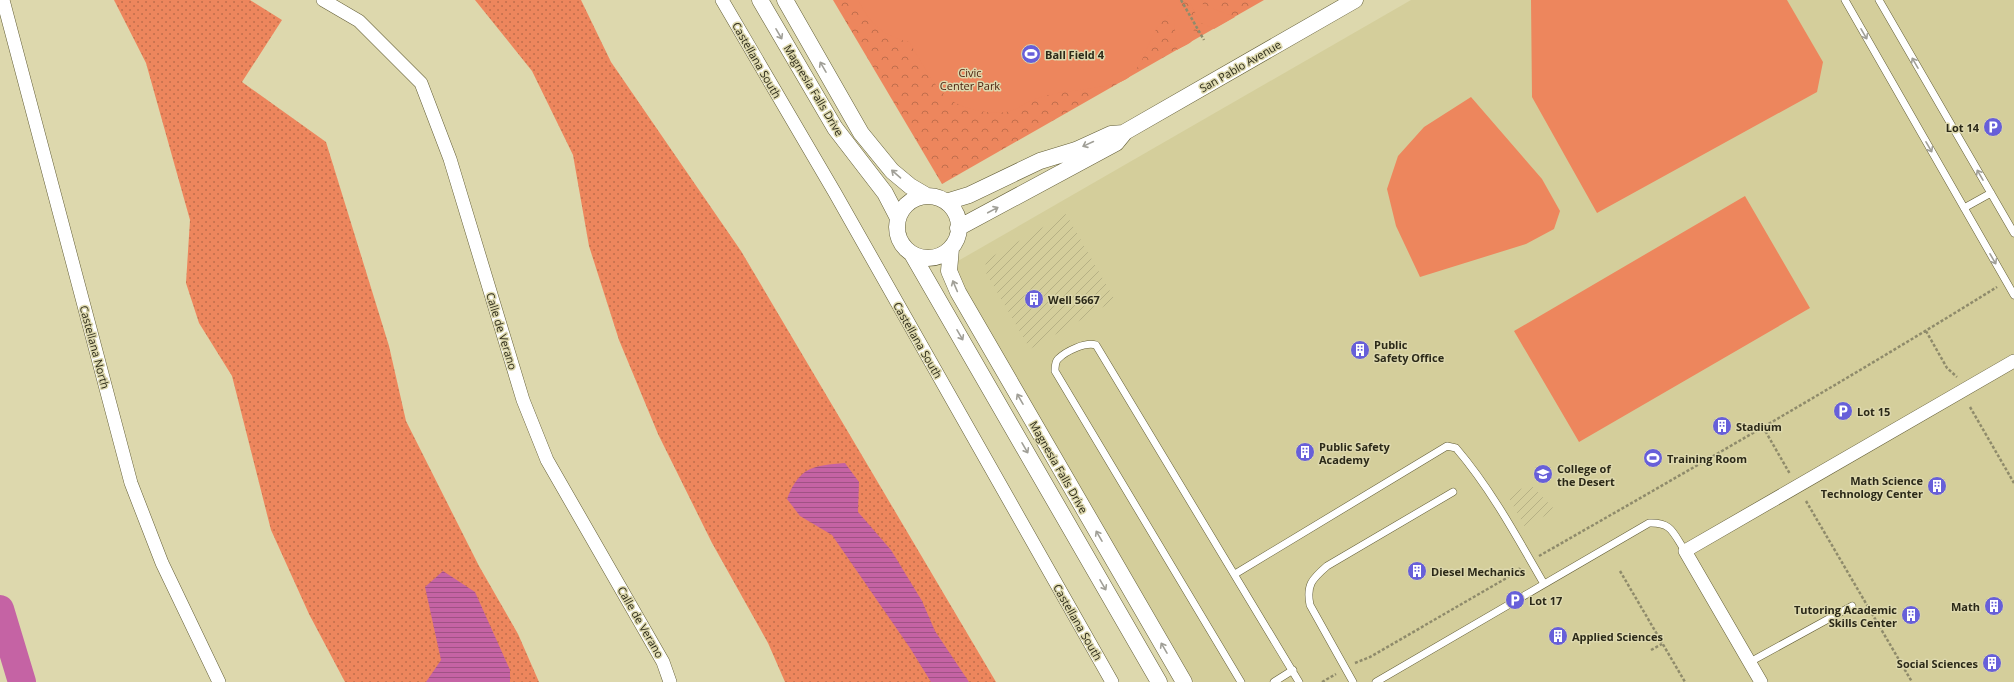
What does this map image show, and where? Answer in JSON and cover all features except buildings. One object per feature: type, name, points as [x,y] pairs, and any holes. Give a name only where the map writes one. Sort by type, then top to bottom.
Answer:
[{"type":"street","name":"Castellana North","points":[[3,0],[131,483],[162,563],[219,682]]},
{"type":"street","name":"Calle de Verano","points":[[323,0],[359,21],[421,83],[450,159],[523,400],[547,460],[663,662],[670,682]]},
{"type":"street","name":"Castellana South","points":[[722,0],[835,193],[1112,682]]},
{"type":"street","name":"Magnesia Falls Drive","points":[[760,0],[835,128],[885,193],[898,218]]},
{"type":"street","name":"Magnesia Falls Drive","points":[[785,0],[861,132],[892,171],[910,186],[927,196]]},
{"type":"street","name":"San Pablo Avenue","points":[[958,228],[1116,143],[1125,132],[1355,0]]},
{"type":"street","name":"San Pablo Avenue","points":[[946,202],[969,195],[1040,161],[1076,150],[1111,134],[1125,132]]},
{"type":"street","points":[[927,196],[946,202],[953,209],[957,218],[958,228],[956,239],[951,248],[942,255],[932,258],[922,258],[912,254],[904,247],[898,237],[897,228],[898,218],[902,209],[909,202],[927,196]]},
{"type":"street","name":"Magnesia Falls Drive","points":[[951,248],[949,271],[958,292],[1184,682]]},
{"type":"street","name":"Magnesia Falls Drive","points":[[912,254],[1159,682]]},
{"type":"street","points":[[1761,682],[1685,550],[2014,361]]},
{"type":"lane","points":[[1879,0],[2014,234]]},
{"type":"lane","points":[[1847,1],[2014,295]]},
{"type":"lane","points":[[1964,208],[1991,193]]},
{"type":"lane","points":[[1241,682],[1055,371],[1058,359],[1081,345],[1090,343],[1096,345],[1299,682]]},
{"type":"lane","points":[[1234,574],[1447,446],[1456,448],[1475,470],[1498,504],[1544,584]]},
{"type":"lane","points":[[1353,682],[1310,605],[1307,592],[1310,585],[1315,576],[1327,566],[1453,492]]},
{"type":"lane","points":[[1376,682],[1649,523],[1659,522],[1668,525],[1685,550]]},
{"type":"lane","points":[[1750,662],[1852,606]]},
{"type":"lane","points":[[1274,682],[1293,670]]},
{"type":"path","points":[[1181,0],[1204,40]]},
{"type":"path","points":[[1539,556],[1763,427],[1998,287]]},
{"type":"path","points":[[1926,331],[1947,368],[1957,377]]},
{"type":"path","points":[[1970,408],[2014,483]]},
{"type":"path","points":[[1763,427],[1790,474]]},
{"type":"path","points":[[1806,501],[1912,682]]},
{"type":"path","points":[[1354,663],[1370,657],[1497,584],[1517,572],[1520,568]]},
{"type":"path","points":[[1620,571],[1685,682]]},
{"type":"path","points":[[1651,650],[1662,644]]},
{"type":"path","points":[[1322,682],[1337,673]]},
{"type":"shaded area","name":"College of the Desert","points":[[1411,0],[2014,0],[2014,682],[1194,682],[951,265]]},
{"type":"shaded area","points":[[1066,214],[1115,300],[1030,349],[985,271],[986,260]]},
{"type":"shaded area","points":[[845,463],[859,482],[858,512],[891,550],[922,601],[935,631],[969,682],[931,682],[910,648],[832,535],[800,516],[787,499],[797,480],[809,470],[824,465]]},
{"type":"shaded area","points":[[1530,484],[1555,510],[1525,527],[1508,496]]},
{"type":"shaded area","points":[[443,571],[475,592],[510,670],[510,682],[426,682],[441,660],[425,587]]},
{"type":"green space","points":[[114,0],[250,0],[282,20],[242,82],[326,142],[389,346],[406,421],[479,566],[518,634],[539,682],[345,682],[309,614],[271,530],[232,376],[199,323],[186,283],[190,220],[146,63]]},
{"type":"green space","points":[[475,0],[581,0],[611,62],[741,251],[996,682],[785,682],[768,643],[712,543],[658,434],[619,340],[589,246],[573,155],[532,71]]},
{"type":"green space","name":"Ball Field 4","points":[[833,0],[1264,0],[942,184]]},
{"type":"green space","name":"Ball Field 4","points":[[858,0],[1178,0],[1193,26],[1194,37],[1190,43],[1177,50],[1174,20],[1169,15],[1157,28],[1135,71],[1123,81],[1106,86],[1046,96],[1030,101],[1010,111],[995,113],[968,108],[947,97],[931,78],[909,42],[891,36],[878,28]]},
{"type":"green space","points":[[1188,0],[1202,0],[1203,5],[1235,17],[1214,29],[1201,23]]},
{"type":"green space","points":[[1531,0],[1787,0],[1823,62],[1817,92],[1597,213],[1532,97]]},
{"type":"green space","points":[[1471,97],[1542,179],[1560,211],[1554,229],[1526,244],[1420,277],[1396,226],[1387,189],[1398,156],[1424,127]]},
{"type":"green space","points":[[1745,196],[1810,308],[1579,442],[1514,331]]},
{"type":"waterway","points":[[0,609],[22,682]]},
{"type":"place","name":"Ball Field 4","points":[[1031,54]]},
{"type":"place","name":"Lot 14","points":[[1993,127]]},
{"type":"place","name":"Well 5667","points":[[1034,299]]},
{"type":"place","name":"Public Safety Office","points":[[1360,350]]},
{"type":"place","name":"Lot 15","points":[[1843,411]]},
{"type":"place","name":"Stadium","points":[[1722,426]]},
{"type":"place","name":"Public Safety Academy","points":[[1305,452]]},
{"type":"place","name":"Training Room","points":[[1653,458]]},
{"type":"place","name":"College of the Desert","points":[[1543,474]]},
{"type":"place","name":"Math Science Technology Center","points":[[1937,486]]},
{"type":"place","name":"Diesel Mechanics","points":[[1417,571]]},
{"type":"place","name":"Lot 17","points":[[1515,600]]},
{"type":"place","name":"Math","points":[[1994,606]]},
{"type":"place","name":"Tutoring Academic Skills Center","points":[[1911,615]]},
{"type":"place","name":"Applied Sciences","points":[[1558,636]]},
{"type":"place","name":"Social Sciences","points":[[1992,663]]},
{"type":"park label","name":"Civic Center Park","points":[[970,78]]}]
